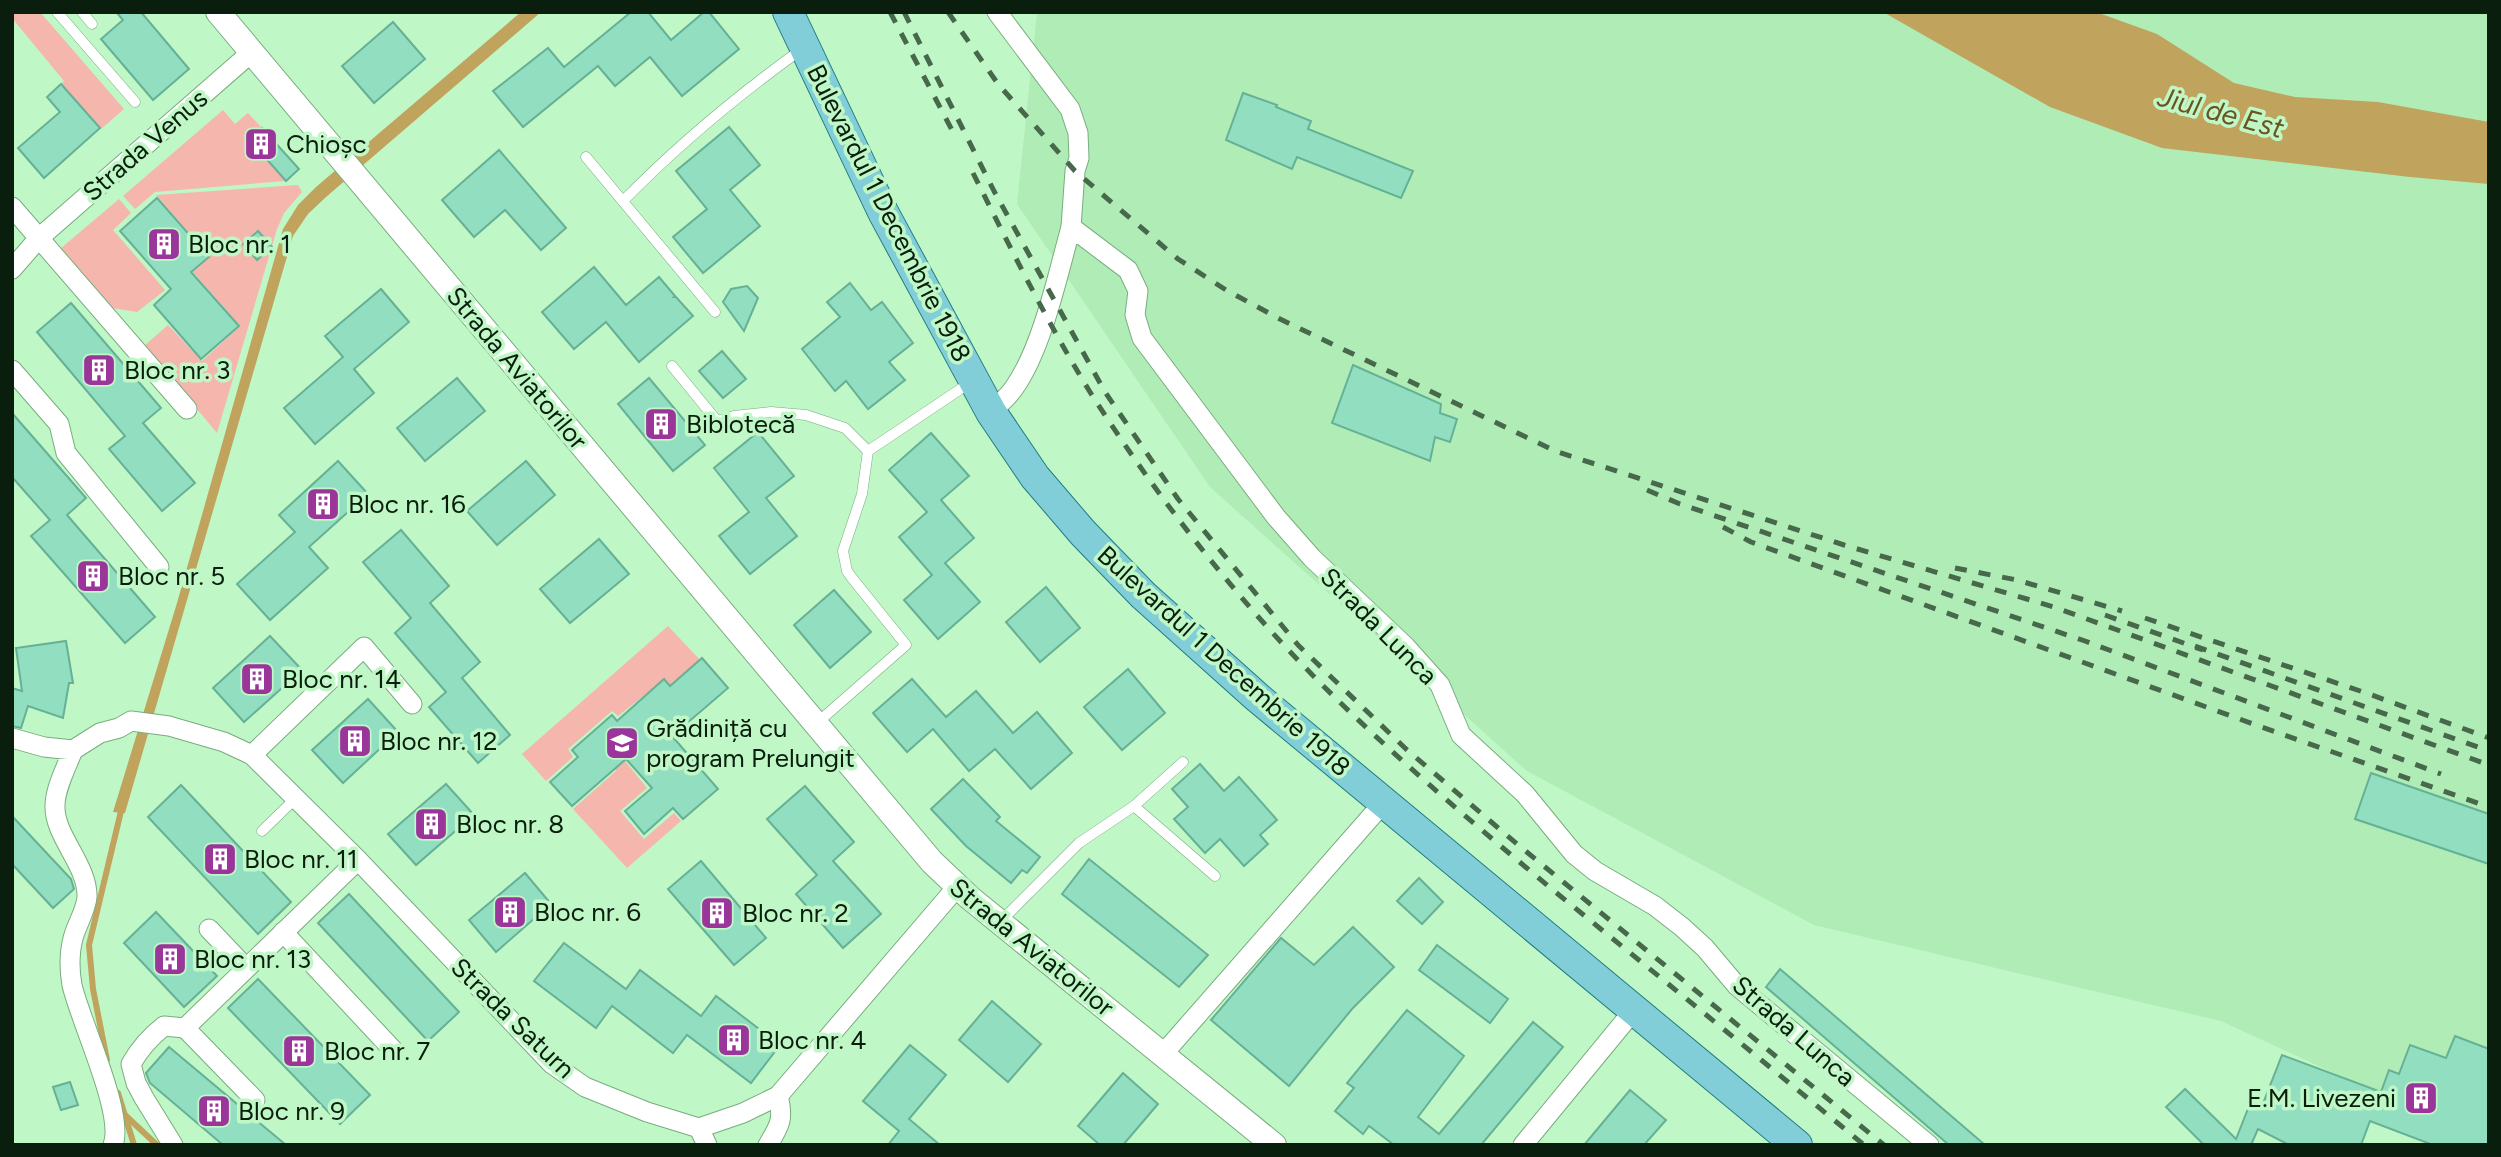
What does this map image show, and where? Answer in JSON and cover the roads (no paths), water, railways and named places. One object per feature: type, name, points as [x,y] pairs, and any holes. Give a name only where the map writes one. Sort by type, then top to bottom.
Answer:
[{"type":"main road","name":"Bulevardul 1 Decembrie 1918","points":[[788,12],[883,212],[991,412],[1035,477],[1083,533],[1143,595],[1258,698],[1797,1145]]},
{"type":"street","name":"Strada Aviatorilor","points":[[218,12],[814,725],[932,862],[957,887],[1274,1145]]},
{"type":"street","points":[[991,412],[1013,389],[1025,370],[1055,287],[1071,227],[1074,171],[1079,158],[1078,133],[1070,109],[997,12]]},
{"type":"street","name":"Strada Venus","points":[[12,269],[39,237],[252,52]]},
{"type":"street","points":[[12,207],[187,409]]},
{"type":"street","name":"Strada Lunca","points":[[1071,227],[1128,270],[1138,291],[1135,315],[1142,338],[1276,517],[1311,558],[1406,647],[1440,685],[1461,736],[1525,793],[1574,854],[1595,871],[1655,906],[1682,927],[1705,948],[1737,986],[1929,1145]]},
{"type":"street","points":[[12,370],[59,424],[66,453],[159,567]]},
{"type":"street","points":[[252,755],[364,647],[412,704]]},
{"type":"street","name":"Strada Saturn","points":[[73,750],[100,733],[119,728],[131,721],[169,726],[224,742],[252,755],[358,860],[552,1064],[585,1087],[703,1136],[778,1096],[957,887]]},
{"type":"street","points":[[12,738],[44,747],[73,750],[55,806],[58,823],[76,860],[87,896],[73,937],[70,957],[72,984],[115,1125],[113,1145]]},
{"type":"street","points":[[1163,1054],[1384,802]]},
{"type":"street","points":[[185,1028],[358,860]]},
{"type":"street","points":[[209,929],[246,968]]},
{"type":"street","points":[[283,932],[393,1050]]},
{"type":"street","points":[[1523,1145],[1634,1010]]},
{"type":"street","points":[[173,1145],[136,1083],[131,1064],[152,1035],[164,1026],[185,1028],[255,1100]]},
{"type":"street","points":[[768,1145],[783,1114],[778,1096]]},
{"type":"lane","points":[[57,12],[135,102]]},
{"type":"lane","points":[[82,12],[92,24]]},
{"type":"lane","points":[[623,201],[656,167],[748,88],[805,46]]},
{"type":"lane","points":[[586,158],[715,312]]},
{"type":"lane","points":[[672,366],[717,421],[734,416],[771,412],[806,415],[845,428],[869,451]]},
{"type":"lane","points":[[814,725],[906,645],[847,571],[843,551],[862,494],[869,451],[974,380]]},
{"type":"lane","points":[[1000,922],[1079,843],[1134,806],[1183,762]]},
{"type":"lane","points":[[262,831],[296,797]]},
{"type":"lane","points":[[1134,806],[1215,876]]},
{"type":"water","points":[[521,12],[541,12],[326,197],[308,214],[293,236],[125,813],[113,812],[177,603],[283,229],[298,205],[316,187]]},
{"type":"water","name":"Jiul de Est","points":[[1883,12],[2096,12],[2157,34],[2234,83],[2295,97],[2378,102],[2489,122],[2489,184],[2162,148],[2050,107]]},
{"type":"waterway","points":[[107,1060],[93,989],[89,945],[122,807]]},
{"type":"waterway","points":[[118,1093],[134,1145]]},
{"type":"waterway","points":[[125,1115],[157,1145]]},
{"type":"railway","points":[[890,12],[953,132]]},
{"type":"railway","points":[[904,12],[994,191],[1105,392],[1178,499],[1298,645],[1406,749],[1517,844],[1884,1145]]},
{"type":"railway","points":[[948,12],[998,84],[1075,171],[1178,259],[1226,290],[1280,319],[1555,451],[1844,545],[2054,607],[2489,765]]},
{"type":"railway","points":[[973,173],[1074,366],[1109,421],[1189,532],[1288,650],[1360,722],[1475,824],[1864,1145]]},
{"type":"railway","points":[[1647,490],[1680,504],[2085,641],[2441,774]]},
{"type":"railway","points":[[1723,527],[1751,542],[2489,807]]},
{"type":"railway","points":[[1955,568],[2017,580],[2122,611]]},
{"type":"railway","points":[[2105,615],[2203,650]]},
{"type":"railway","points":[[2145,618],[2489,738]]},
{"type":"railway","points":[[2195,646],[2489,751]]},
{"type":"place","name":"Chioșc","points":[[261,144]]},
{"type":"place","name":"Bloc nr. 1","points":[[164,244]]},
{"type":"place","name":"Bloc nr. 3","points":[[99,370]]},
{"type":"place","name":"Biblotecă","points":[[661,424]]},
{"type":"place","name":"Bloc nr. 16","points":[[323,504]]},
{"type":"place","name":"Bloc nr. 5","points":[[93,576]]},
{"type":"place","name":"Bloc nr. 14","points":[[257,679]]},
{"type":"place","name":"Bloc nr. 12","points":[[355,741]]},
{"type":"place","name":"Grădiniță cu program Prelungit","points":[[622,743]]},
{"type":"place","name":"Bloc nr. 8","points":[[431,824]]},
{"type":"place","name":"Bloc nr. 11","points":[[220,859]]},
{"type":"place","name":"Bloc nr. 6","points":[[510,912]]},
{"type":"place","name":"Bloc nr. 2","points":[[717,913]]},
{"type":"place","name":"Bloc nr. 13","points":[[170,959]]},
{"type":"place","name":"Bloc nr. 4","points":[[734,1040]]},
{"type":"place","name":"Bloc nr. 7","points":[[299,1051]]},
{"type":"place","name":"E.M. Livezeni","points":[[2421,1098]]},
{"type":"place","name":"Bloc nr. 9","points":[[214,1111]]}]
